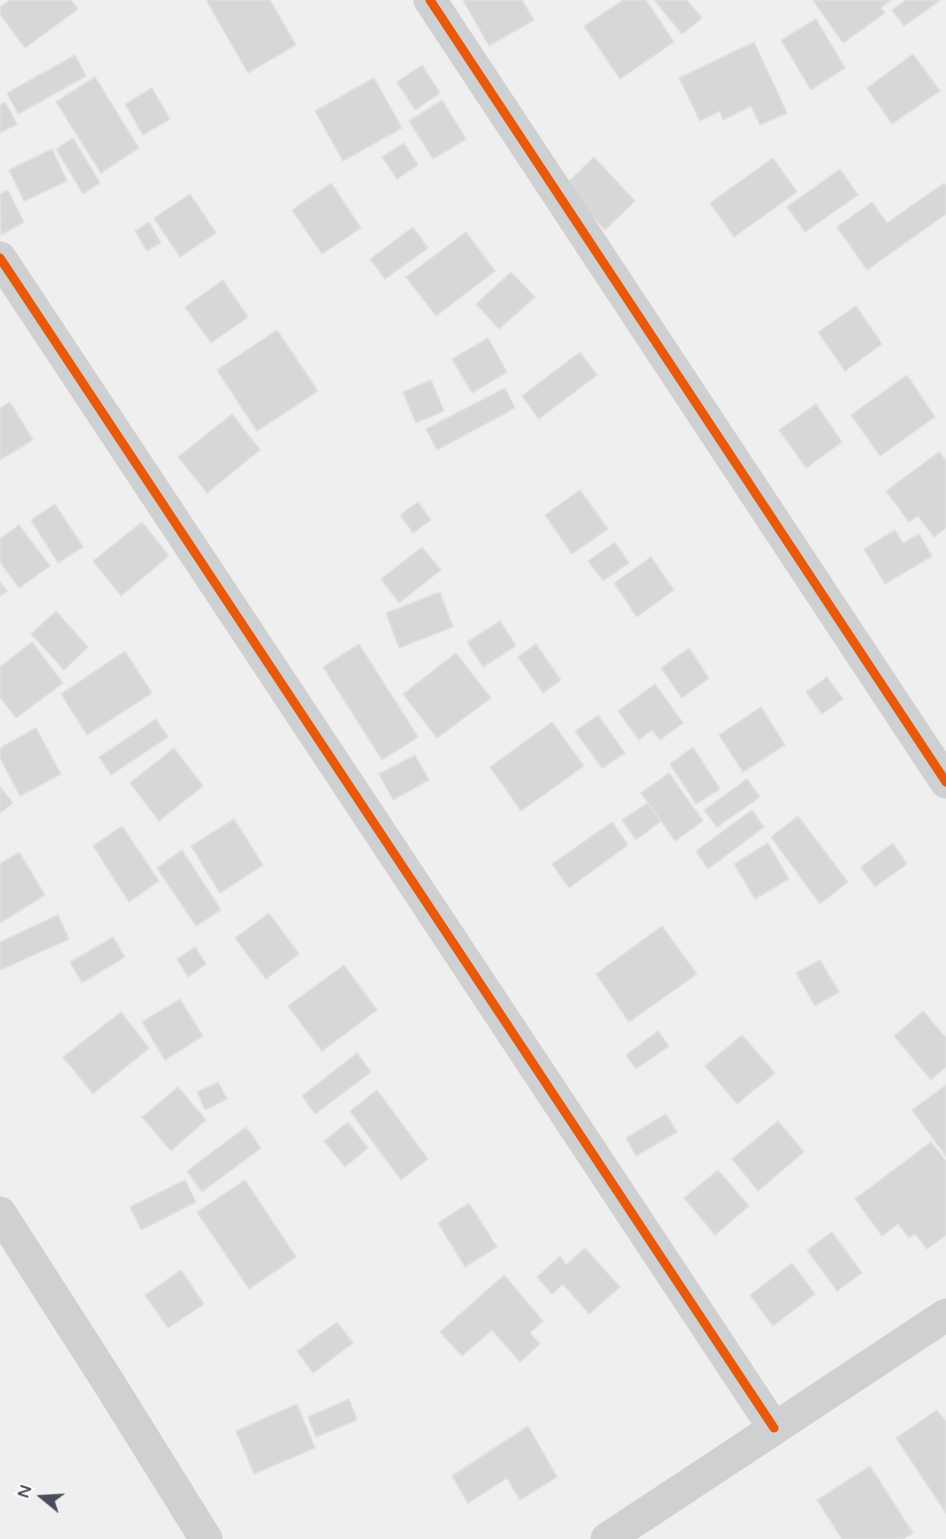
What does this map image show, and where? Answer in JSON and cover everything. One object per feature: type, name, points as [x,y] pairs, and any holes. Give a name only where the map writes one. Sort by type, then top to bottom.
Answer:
[{"type":"street","points":[[430,0],[946,782]]},
{"type":"street","points":[[0,258],[774,1428]]},
{"type":"street","points":[[0,1213],[206,1539]]},
{"type":"street","points":[[607,1539],[946,1315]]},
{"type":"building","points":[[10,0],[71,0],[78,9],[25,48],[0,14],[0,7]]},
{"type":"building","points":[[206,0],[270,0],[296,45],[248,73]]},
{"type":"building","points":[[463,0],[522,0],[534,20],[489,46]]},
{"type":"building","points":[[623,0],[646,0],[674,42],[620,79],[584,26]]},
{"type":"building","points":[[654,0],[687,0],[702,18],[682,34]]},
{"type":"building","points":[[813,0],[891,0],[881,8],[885,13],[843,43]]},
{"type":"building","points":[[906,0],[941,0],[904,26],[892,10]]},
{"type":"building","points":[[816,19],[845,68],[811,90],[781,40]]},
{"type":"building","points":[[754,42],[787,113],[760,125],[751,106],[723,120],[720,111],[700,121],[679,78]]},
{"type":"building","points":[[913,54],[940,91],[892,124],[867,88]]},
{"type":"building","points":[[75,55],[86,76],[18,114],[7,93]]},
{"type":"building","points":[[422,65],[440,93],[415,110],[397,82]]},
{"type":"building","points":[[95,77],[139,148],[101,173],[56,102]]},
{"type":"building","points":[[374,78],[402,128],[343,161],[315,111]]},
{"type":"building","points":[[152,88],[170,119],[143,135],[125,104]]},
{"type":"building","points":[[442,100],[466,139],[433,159],[409,121]]},
{"type":"building","points":[[5,102],[17,124],[0,133],[0,105]]},
{"type":"building","points":[[73,138],[100,183],[83,194],[56,149]]},
{"type":"building","points":[[404,143],[418,165],[397,179],[382,157]]},
{"type":"building","points":[[52,149],[67,181],[24,201],[9,170]]},
{"type":"building","points":[[594,157],[635,201],[605,230],[563,187]]},
{"type":"building","points":[[773,158],[797,192],[734,237],[710,203]]},
{"type":"building","points":[[840,169],[858,195],[805,232],[787,207]]},
{"type":"building","points":[[331,183],[361,228],[322,254],[292,210]]},
{"type":"building","points":[[944,183],[946,186],[946,214],[867,270],[837,227],[872,202],[887,223]]},
{"type":"building","points":[[8,190],[24,222],[1,235],[0,194]]},
{"type":"building","points":[[190,194],[216,233],[180,257],[154,218]]},
{"type":"building","points":[[149,222],[161,243],[147,251],[135,231]]},
{"type":"building","points":[[413,227],[428,248],[385,279],[370,259]]},
{"type":"building","points":[[466,232],[495,271],[436,316],[406,277]]},
{"type":"building","points":[[511,272],[535,297],[499,329],[476,304]]},
{"type":"building","points":[[223,280],[248,317],[211,343],[185,307]]},
{"type":"building","points":[[856,306],[882,344],[845,371],[818,332]]},
{"type":"building","points":[[277,330],[318,391],[257,431],[217,370]]},
{"type":"building","points":[[488,338],[507,372],[472,393],[452,359]]},
{"type":"building","points":[[580,352],[597,375],[539,419],[522,396]]},
{"type":"building","points":[[907,375],[935,417],[880,456],[851,415]]},
{"type":"building","points":[[431,380],[444,411],[416,423],[403,392]]},
{"type":"building","points":[[505,388],[515,408],[437,450],[426,429]]},
{"type":"building","points":[[10,402],[33,440],[0,460],[0,408]]},
{"type":"building","points":[[816,404],[842,442],[806,468],[779,430]]},
{"type":"building","points":[[232,414],[260,450],[207,493],[178,457]]},
{"type":"building","points":[[939,452],[946,461],[946,528],[934,537],[918,516],[909,522],[886,491]]},
{"type":"building","points":[[580,490],[608,529],[572,554],[545,515]]},
{"type":"building","points":[[418,502],[431,520],[413,533],[400,515]]},
{"type":"building","points":[[55,504],[83,547],[58,563],[31,520]]},
{"type":"building","points":[[142,522],[169,556],[121,596],[93,561]]},
{"type":"building","points":[[19,525],[50,566],[19,588],[0,562],[0,539]]},
{"type":"building","points":[[895,530],[903,543],[919,534],[932,556],[885,584],[864,549]]},
{"type":"building","points":[[615,542],[629,563],[603,581],[588,561]]},
{"type":"building","points":[[422,547],[441,570],[399,603],[381,579]]},
{"type":"building","points":[[651,557],[674,590],[637,617],[614,583]]},
{"type":"building","points":[[0,582],[7,591],[0,596]]},
{"type":"building","points":[[440,592],[453,627],[399,648],[386,613]]},
{"type":"building","points":[[56,611],[88,647],[64,670],[31,634]]},
{"type":"building","points":[[500,621],[516,646],[483,667],[467,642]]},
{"type":"building","points":[[32,642],[63,683],[16,718],[0,697],[0,667]]},
{"type":"building","points":[[359,644],[418,737],[382,760],[323,667]]},
{"type":"building","points":[[536,644],[561,680],[543,693],[518,657]]},
{"type":"building","points":[[689,648],[709,678],[682,698],[661,668]]},
{"type":"building","points":[[125,651],[152,693],[87,735],[61,694]]},
{"type":"building","points":[[456,653],[491,698],[437,738],[403,694]]},
{"type":"building","points":[[827,677],[843,699],[822,714],[806,692]]},
{"type":"building","points":[[655,684],[683,723],[660,740],[652,730],[639,740],[618,711]]},
{"type":"building","points":[[761,707],[785,745],[743,772],[719,735]]},
{"type":"building","points":[[598,715],[625,753],[602,768],[575,731]]},
{"type":"building","points":[[156,719],[168,737],[111,775],[99,757]]},
{"type":"building","points":[[552,722],[584,766],[521,811],[490,767]]},
{"type":"building","points":[[36,728],[61,774],[20,796],[0,758],[0,748]]},
{"type":"building","points":[[693,747],[720,789],[696,804],[670,764]]},
{"type":"building","points":[[174,748],[203,786],[159,821],[130,783]]},
{"type":"building","points":[[415,755],[429,780],[393,800],[379,774]]},
{"type":"building","points":[[669,773],[703,821],[675,841],[641,793]]},
{"type":"building","points":[[747,779],[760,797],[717,827],[704,810]]},
{"type":"building","points":[[0,787],[13,803],[0,813]]},
{"type":"building","points":[[648,803],[661,821],[636,840],[622,820]]},
{"type":"building","points":[[752,810],[764,827],[708,869],[696,851]]},
{"type":"building","points":[[798,816],[848,882],[820,904],[771,837]]},
{"type":"building","points":[[234,819],[263,865],[220,893],[191,846]]},
{"type":"building","points":[[612,822],[628,845],[569,888],[552,864]]},
{"type":"building","points":[[122,826],[159,881],[129,902],[93,846]]},
{"type":"building","points":[[768,843],[789,879],[755,899],[734,864]]},
{"type":"building","points":[[893,843],[907,864],[875,887],[861,867]]},
{"type":"building","points":[[182,850],[221,910],[196,926],[157,868]]},
{"type":"building","points":[[19,852],[45,895],[0,923],[0,864]]},
{"type":"building","points":[[269,913],[299,954],[266,979],[235,938]]},
{"type":"building","points":[[58,915],[69,939],[0,970],[0,942]]},
{"type":"building","points":[[662,926],[697,974],[629,1022],[596,974]]},
{"type":"building","points":[[113,937],[125,957],[82,983],[70,962]]},
{"type":"building","points":[[195,947],[206,964],[188,977],[177,959]]},
{"type":"building","points":[[820,960],[839,992],[815,1006],[796,973]]},
{"type":"building","points":[[344,965],[377,1010],[322,1051],[288,1006]]},
{"type":"building","points":[[180,999],[203,1036],[165,1060],[142,1022]]},
{"type":"building","points":[[923,1011],[946,1038],[946,1067],[931,1080],[894,1036]]},
{"type":"building","points":[[121,1012],[149,1048],[93,1094],[63,1057]]},
{"type":"building","points":[[658,1031],[669,1046],[636,1069],[626,1055]]},
{"type":"building","points":[[742,1035],[775,1073],[737,1104],[705,1066]]},
{"type":"building","points":[[357,1053],[371,1072],[315,1114],[302,1096]]},
{"type":"building","points":[[218,1082],[227,1099],[205,1110],[197,1092]]},
{"type":"building","points":[[946,1085],[946,1156],[912,1110]]},
{"type":"building","points":[[178,1087],[206,1120],[171,1151],[142,1117]]},
{"type":"building","points":[[377,1090],[428,1159],[401,1180],[350,1111]]},
{"type":"building","points":[[666,1114],[677,1132],[636,1156],[626,1138]]},
{"type":"building","points":[[778,1121],[804,1152],[758,1191],[732,1159]]},
{"type":"building","points":[[348,1122],[368,1148],[345,1167],[324,1141]]},
{"type":"building","points":[[246,1127],[261,1148],[202,1192],[187,1171]]},
{"type":"building","points":[[931,1142],[946,1161],[946,1235],[927,1249],[915,1234],[909,1238],[898,1224],[882,1236],[855,1199]]},
{"type":"building","points":[[718,1170],[749,1206],[715,1235],[684,1198]]},
{"type":"building","points":[[185,1180],[196,1202],[141,1230],[130,1207]]},
{"type":"building","points":[[245,1180],[296,1257],[249,1289],[197,1212]]},
{"type":"building","points":[[469,1203],[497,1247],[465,1267],[438,1223]]},
{"type":"building","points":[[832,1232],[862,1273],[837,1291],[807,1250]]},
{"type":"building","points":[[585,1248],[620,1287],[589,1314],[563,1284],[552,1294],[537,1277],[560,1256],[566,1265]]},
{"type":"building","points":[[792,1263],[815,1294],[773,1326],[750,1295]]},
{"type":"building","points":[[181,1270],[204,1304],[168,1328],[145,1295]]},
{"type":"building","points":[[504,1275],[543,1321],[530,1333],[540,1344],[520,1362],[492,1330],[462,1356],[440,1332]]},
{"type":"building","points":[[337,1322],[353,1343],[313,1373],[297,1351]]},
{"type":"building","points":[[349,1399],[357,1420],[316,1437],[308,1417]]},
{"type":"building","points":[[297,1404],[315,1448],[254,1474],[236,1431]]},
{"type":"building","points":[[937,1410],[946,1422],[946,1513],[896,1438]]},
{"type":"building","points":[[528,1426],[557,1477],[520,1500],[507,1478],[468,1503],[452,1476]]},
{"type":"building","points":[[870,1466],[913,1533],[903,1539],[842,1539],[817,1500]]},
{"type":"cycle path","points":[[430,0],[946,782]]},
{"type":"cycle path","points":[[0,258],[774,1428]]}]
